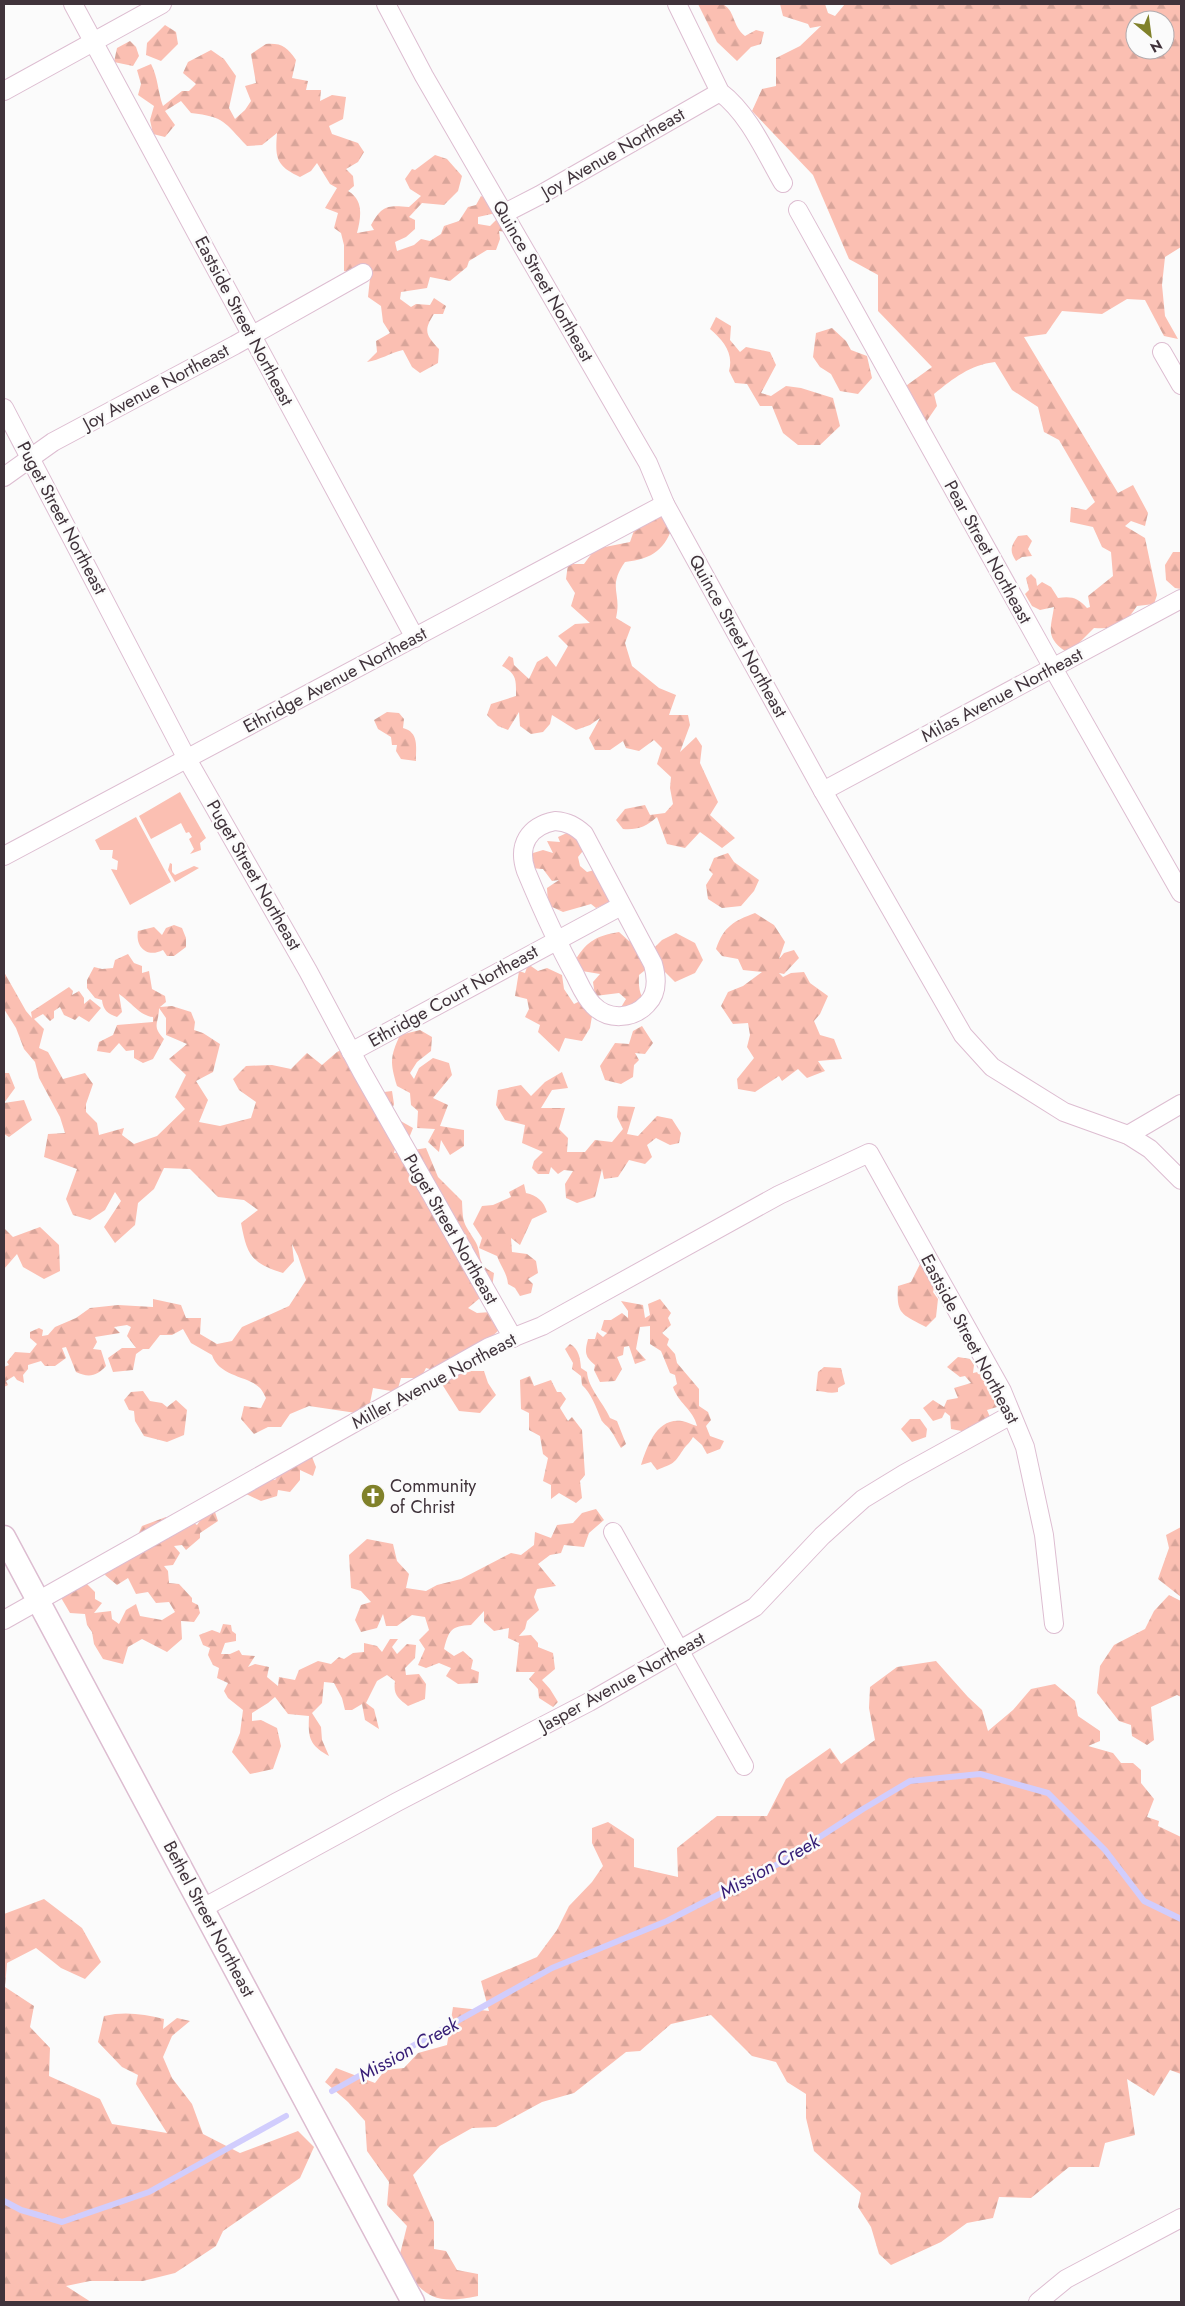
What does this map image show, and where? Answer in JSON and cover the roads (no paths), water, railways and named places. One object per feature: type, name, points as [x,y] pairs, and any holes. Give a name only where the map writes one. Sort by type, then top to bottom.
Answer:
[{"type":"street","name":"Eastside Street Northeast","points":[[73,4],[415,638]]},
{"type":"street","points":[[4,90],[162,4]]},
{"type":"street","name":"Quince Street Northeast","points":[[386,4],[424,76],[505,213],[648,464],[665,504],[823,791],[963,1035],[992,1067],[1064,1112],[1128,1135],[1150,1149],[1181,1180]]},
{"type":"street","points":[[677,4],[720,92],[742,112],[783,183]]},
{"type":"street","name":"Joy Avenue Northeast","points":[[505,213],[720,92]]},
{"type":"street","name":"Pear Street Northeast","points":[[798,210],[1053,668],[1181,892]]},
{"type":"street","name":"Joy Avenue Northeast","points":[[4,477],[53,442],[363,273]]},
{"type":"street","points":[[1162,352],[1181,385]]},
{"type":"street","name":"Puget Street Northeast","points":[[4,408],[187,758],[513,1338]]},
{"type":"street","name":"Ethridge Avenue Northeast","points":[[4,856],[665,504]]},
{"type":"street","name":"Milas Avenue Northeast","points":[[823,791],[1181,599]]},
{"type":"street","name":"Ethridge Court Northeast","points":[[555,821],[566,822],[576,827],[584,834],[621,906],[656,973],[655,991],[650,1001],[635,1013],[618,1017],[600,1011],[593,1006],[555,940],[522,860],[522,849],[529,834],[544,823],[555,821]]},
{"type":"street","name":"Ethridge Court Northeast","points":[[351,1052],[621,906]]},
{"type":"street","points":[[1128,1135],[1181,1104]]},
{"type":"street","name":"Eastside Street Northeast","points":[[869,1153],[1002,1391],[1025,1447],[1044,1535],[1054,1624]]},
{"type":"street","name":"Miller Avenue Northeast","points":[[4,1620],[490,1347],[542,1326],[779,1195],[869,1153]]},
{"type":"street","name":"Jasper Avenue Northeast","points":[[203,1908],[397,1802],[590,1702],[755,1607],[822,1536],[863,1499],[904,1474],[1012,1415]]},
{"type":"street","points":[[613,1532],[744,1766]]},
{"type":"street","name":"Bethel Street Northeast","points":[[4,1537],[413,2302]]},
{"type":"street","points":[[1038,2302],[1066,2280],[1181,2218]]},
{"type":"waterway","name":"Mission Creek","points":[[332,2091],[552,1968],[667,1921],[778,1864],[910,1781],[980,1774],[1048,1793],[1105,1850],[1144,1901],[1181,1919]]},
{"type":"waterway","name":"Mission Creek","points":[[4,2201],[21,2210],[62,2222],[149,2192],[286,2116]]},
{"type":"place","name":"Community of Christ","points":[[373,1496]]}]
